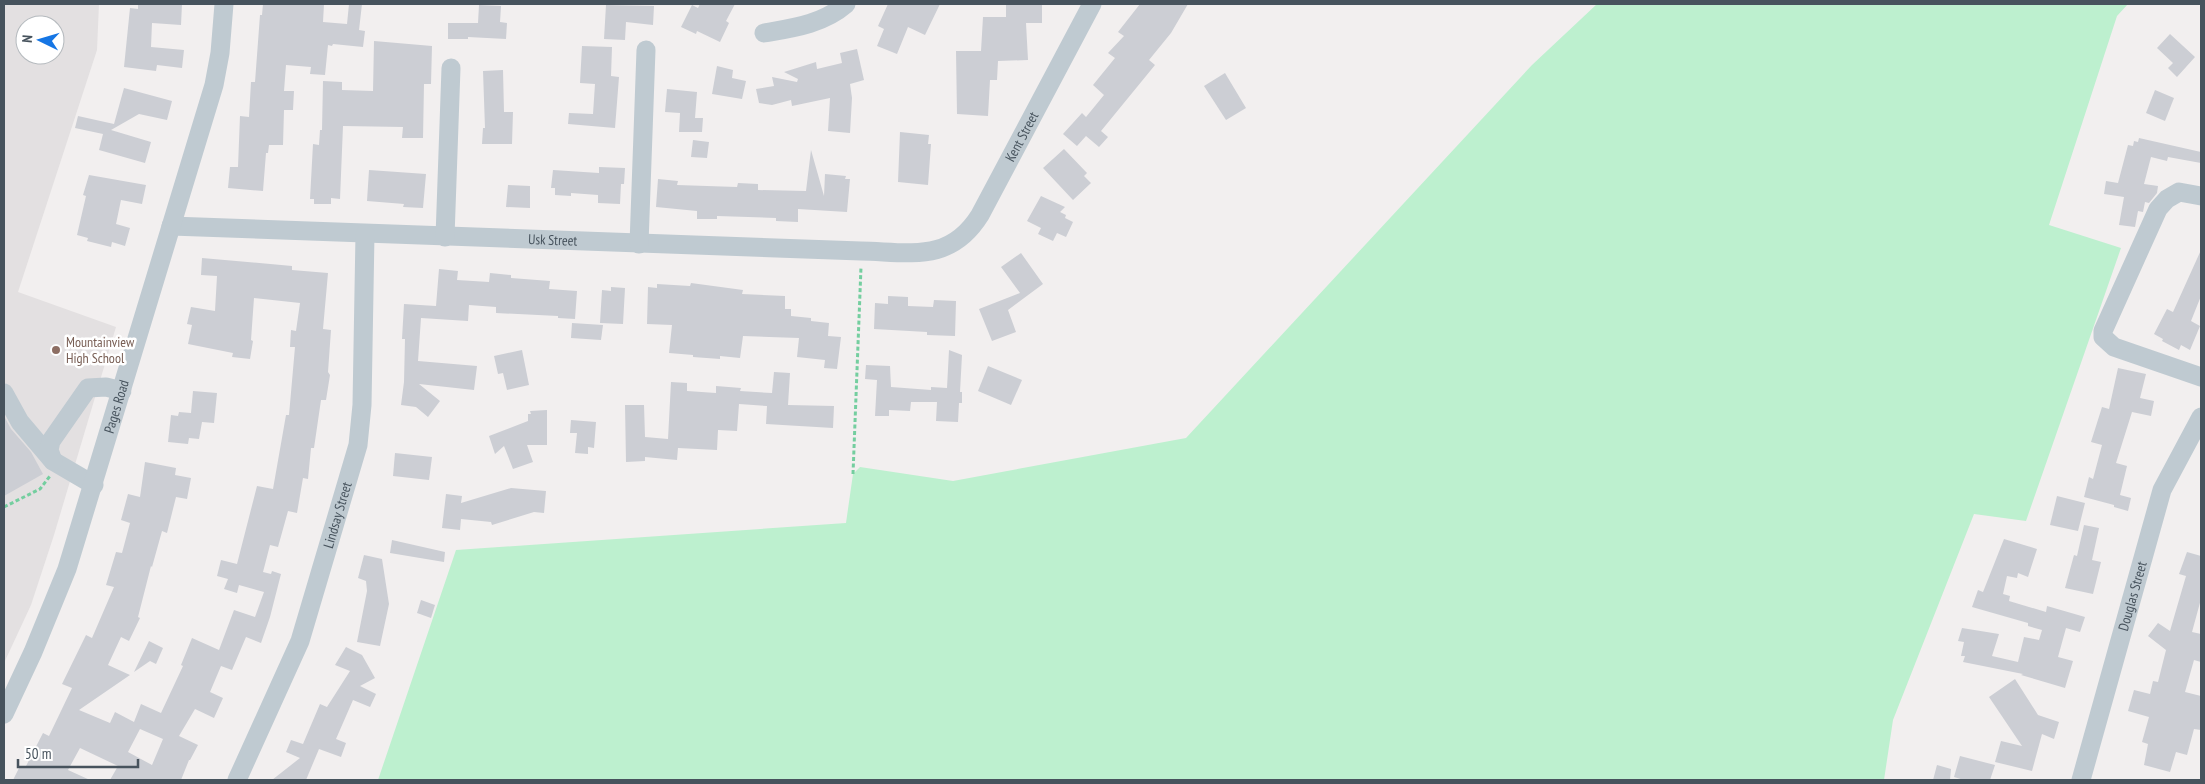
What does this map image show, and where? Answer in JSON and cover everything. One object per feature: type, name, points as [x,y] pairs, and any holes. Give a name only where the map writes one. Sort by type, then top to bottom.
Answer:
[{"type":"street","name":"Pages Road","points":[[4,714],[9,690],[68,569],[214,85],[220,53],[224,4]]},
{"type":"street","points":[[764,33],[814,22],[827,17],[846,4]]},
{"type":"street","name":"Kent Street","points":[[934,250],[959,241],[977,220],[1092,4]]},
{"type":"street","points":[[639,244],[646,50]]},
{"type":"street","points":[[445,236],[451,68]]},
{"type":"street","points":[[2201,196],[2180,192],[2167,199],[2158,208],[2103,330],[2103,337],[2114,347],[2201,377]]},
{"type":"street","name":"Usk Street","points":[[171,226],[861,251],[910,252],[934,250]]},
{"type":"street","name":"Lindsay Street","points":[[237,780],[300,641],[358,445],[362,405],[365,234]]},
{"type":"street","points":[[53,461],[49,450],[51,441],[88,388],[106,387],[122,391]]},
{"type":"street","points":[[4,394],[20,422],[53,461],[94,485]]},
{"type":"street","name":"Douglas Street","points":[[2081,780],[2162,490],[2201,417]]},
{"type":"path","points":[[853,474],[861,251]]},
{"type":"path","points":[[4,507],[44,486],[53,471],[53,461]]},
{"type":"shaded area","name":"Mountainview High School","points":[[4,4],[99,4],[97,50],[18,292],[116,327],[54,535],[31,605],[4,663]]},
{"type":"green space","points":[[1597,4],[2128,4],[2117,16],[2049,225],[2121,248],[2026,521],[1974,514],[1893,720],[1884,780],[378,780],[456,550],[846,523],[853,474],[860,467],[953,481],[1186,438],[1532,65]]},
{"type":"building","points":[[138,4],[182,4],[181,25],[152,23],[151,47],[184,50],[182,68],[157,65],[156,71],[124,67],[130,8],[138,9]]},
{"type":"building","points":[[263,4],[324,4],[323,22],[347,24],[349,4],[362,4],[359,30],[365,31],[363,47],[328,45],[325,75],[310,74],[311,67],[286,65],[284,91],[294,91],[293,110],[284,110],[283,145],[269,145],[268,153],[266,153],[263,191],[228,188],[230,167],[238,167],[240,116],[249,117],[251,82],[255,82],[260,15],[262,15]]},
{"type":"building","points":[[700,4],[735,4],[726,21],[729,23],[720,42],[697,31],[696,34],[681,27],[692,5],[698,8]]},
{"type":"building","points":[[888,4],[940,4],[925,35],[908,27],[897,54],[877,46],[884,29],[878,26]]},
{"type":"building","points":[[1006,4],[1042,4],[1042,23],[1026,23],[1028,60],[998,61],[997,80],[990,80],[988,116],[957,114],[956,51],[981,51],[983,17],[1006,17]]},
{"type":"building","points":[[1140,4],[1188,4],[1171,33],[1149,60],[1155,65],[1101,131],[1108,137],[1099,147],[1086,136],[1077,146],[1063,134],[1082,113],[1086,117],[1104,95],[1093,85],[1115,58],[1108,53],[1124,36],[1118,32]]},
{"type":"building","points":[[479,5],[501,6],[500,22],[507,23],[506,39],[468,37],[468,39],[448,39],[448,23],[478,23]]},
{"type":"building","points":[[606,5],[654,6],[653,25],[626,22],[625,40],[604,39]]},
{"type":"building","points":[[2170,34],[2195,57],[2177,77],[2168,68],[2173,63],[2157,48]]},
{"type":"building","points":[[374,41],[432,46],[431,84],[424,84],[423,138],[402,138],[403,127],[343,126],[340,199],[331,198],[331,204],[314,204],[314,199],[310,199],[313,144],[319,145],[320,130],[322,130],[323,81],[342,82],[342,90],[373,91]]},
{"type":"building","points":[[582,46],[612,47],[611,76],[619,77],[615,128],[568,124],[569,113],[593,114],[595,84],[580,83]]},
{"type":"building","points":[[857,49],[864,80],[850,84],[852,98],[850,133],[828,131],[830,98],[792,106],[791,100],[772,105],[759,103],[756,89],[774,86],[772,77],[797,82],[798,79],[784,72],[816,62],[817,69],[842,63],[840,53]]},
{"type":"building","points":[[717,66],[733,70],[732,78],[746,81],[742,99],[712,94]]},
{"type":"building","points":[[503,70],[504,112],[513,112],[512,144],[482,144],[483,128],[485,128],[483,71]]},
{"type":"building","points":[[1225,73],[1246,108],[1226,120],[1204,86]]},
{"type":"building","points":[[124,88],[172,101],[167,120],[139,114],[111,130],[151,142],[145,163],[99,150],[103,134],[75,128],[78,116],[114,124]]},
{"type":"building","points":[[667,89],[697,92],[695,118],[703,118],[702,132],[679,132],[680,113],[665,112]]},
{"type":"building","points":[[2155,90],[2174,98],[2165,121],[2146,113]]},
{"type":"building","points":[[900,132],[929,135],[928,144],[931,144],[928,185],[898,182]]},
{"type":"building","points":[[2139,138],[2201,152],[2201,163],[2168,157],[2167,161],[2151,157],[2144,184],[2158,186],[2157,193],[2149,203],[2145,202],[2143,212],[2138,211],[2135,227],[2119,225],[2124,197],[2104,194],[2106,181],[2118,183],[2128,145],[2133,146],[2134,141],[2138,142]]},
{"type":"building","points":[[693,140],[709,142],[707,158],[691,157]]},
{"type":"building","points":[[1064,149],[1087,173],[1084,176],[1091,183],[1073,200],[1043,168]]},
{"type":"building","points":[[811,150],[824,196],[825,174],[846,176],[845,179],[850,179],[847,212],[798,209],[798,222],[776,221],[776,218],[717,216],[717,219],[697,219],[697,211],[656,207],[658,179],[678,181],[677,185],[737,187],[738,183],[758,184],[758,190],[806,191]]},
{"type":"building","points":[[599,167],[625,168],[624,184],[621,184],[620,204],[598,203],[598,195],[571,193],[571,196],[555,195],[555,188],[551,188],[553,170],[599,173]]},
{"type":"building","points":[[369,170],[426,174],[423,208],[403,207],[404,204],[367,201]]},
{"type":"building","points":[[89,175],[146,185],[142,204],[121,200],[116,224],[130,228],[125,246],[112,242],[111,247],[87,241],[88,238],[77,235],[86,196],[83,195]]},
{"type":"building","points":[[508,185],[530,186],[530,208],[506,207]]},
{"type":"building","points":[[1041,196],[1065,207],[1060,212],[1066,215],[1065,218],[1073,222],[1066,237],[1057,233],[1053,241],[1038,234],[1041,228],[1027,221]]},
{"type":"building","points":[[2201,250],[2201,296],[2191,321],[2200,326],[2190,350],[2181,345],[2179,350],[2162,341],[2163,339],[2154,334],[2167,309],[2173,312]]},
{"type":"building","points":[[1021,253],[1043,284],[1008,310],[1016,332],[992,341],[979,309],[1020,293],[1001,267]]},
{"type":"building","points":[[202,258],[292,266],[292,270],[328,273],[323,329],[331,330],[328,372],[330,375],[326,400],[321,400],[314,448],[311,448],[308,479],[303,478],[297,513],[288,511],[278,547],[270,545],[263,572],[271,574],[272,571],[281,574],[261,643],[246,637],[232,670],[221,666],[210,692],[223,698],[214,718],[195,709],[179,736],[198,745],[189,760],[181,780],[110,780],[118,766],[80,748],[68,770],[90,780],[13,780],[20,766],[25,768],[43,733],[49,736],[72,688],[62,684],[86,635],[92,638],[114,587],[106,585],[116,552],[122,553],[130,523],[121,520],[128,494],[140,497],[145,462],[176,468],[175,475],[191,478],[187,499],[176,497],[167,533],[162,531],[151,566],[138,617],[140,618],[129,641],[121,637],[108,665],[130,675],[79,710],[110,723],[115,712],[134,722],[141,704],[161,713],[183,666],[181,665],[192,638],[219,650],[234,610],[255,617],[264,592],[239,585],[237,593],[224,589],[228,579],[217,576],[221,560],[237,564],[257,486],[273,489],[286,415],[289,415],[295,347],[290,347],[291,330],[296,331],[300,303],[254,298],[251,340],[253,341],[250,359],[232,357],[233,353],[188,344],[192,325],[187,324],[191,307],[215,311],[217,276],[201,275]],"holes":[[[140,729],[163,739],[152,765],[128,752]]]},
{"type":"building","points":[[439,269],[458,271],[457,280],[489,282],[490,273],[511,275],[511,278],[550,281],[549,289],[577,291],[575,319],[558,318],[558,316],[496,313],[496,307],[469,305],[468,321],[421,318],[418,361],[477,366],[474,390],[419,384],[440,401],[428,417],[416,407],[401,405],[404,382],[405,339],[402,339],[404,304],[436,306]]},
{"type":"building","points":[[691,283],[743,290],[742,294],[785,296],[785,309],[791,309],[791,316],[811,318],[811,321],[829,323],[828,336],[841,337],[837,369],[824,368],[825,360],[797,357],[799,338],[743,336],[740,358],[720,356],[720,359],[669,353],[672,325],[647,324],[648,287],[657,288],[657,284],[690,286]]},
{"type":"building","points":[[611,287],[625,288],[623,324],[600,323],[602,290],[611,291]]},
{"type":"building","points":[[888,296],[908,297],[908,306],[933,307],[934,300],[956,301],[955,336],[927,335],[927,332],[874,329],[875,303],[888,304]]},
{"type":"building","points":[[572,323],[603,325],[601,340],[571,338]]},
{"type":"building","points":[[522,350],[529,385],[507,390],[503,373],[498,374],[494,356]]},
{"type":"building","points":[[949,350],[962,355],[960,392],[962,392],[962,403],[959,403],[958,422],[936,421],[937,402],[911,402],[910,411],[889,410],[889,416],[875,416],[877,380],[865,379],[866,365],[890,366],[891,387],[931,390],[931,387],[947,388]]},
{"type":"building","points":[[988,366],[1022,380],[1011,405],[978,391]]},
{"type":"building","points":[[2118,368],[2146,374],[2140,398],[2154,401],[2151,416],[2132,412],[2116,463],[2127,466],[2120,495],[2131,498],[2128,511],[2084,497],[2089,477],[2093,479],[2102,445],[2091,442],[2102,407],[2109,409]]},
{"type":"building","points":[[774,372],[790,373],[788,405],[834,406],[833,428],[766,424],[767,406],[739,404],[737,431],[718,430],[717,450],[678,448],[677,460],[645,457],[645,461],[626,462],[625,405],[644,405],[645,437],[668,439],[671,382],[687,383],[687,391],[716,393],[716,386],[741,388],[740,391],[772,393]]},
{"type":"building","points":[[193,391],[217,393],[214,423],[202,422],[199,439],[189,438],[188,444],[168,442],[171,415],[178,416],[179,412],[191,413]]},
{"type":"building","points":[[547,410],[547,445],[527,445],[533,462],[513,469],[504,446],[495,454],[489,436],[528,421],[528,414],[531,414],[530,411]]},
{"type":"building","points":[[4,416],[11,429],[31,452],[43,474],[4,496]]},
{"type":"building","points":[[571,420],[596,422],[594,448],[588,447],[588,454],[575,453],[577,433],[570,433]]},
{"type":"building","points":[[395,453],[432,457],[429,480],[393,476]]},
{"type":"building","points":[[511,488],[546,491],[544,513],[534,512],[492,525],[491,522],[461,519],[460,530],[442,528],[446,494],[462,496],[461,503]]},
{"type":"building","points":[[2057,496],[2085,503],[2078,531],[2050,525]]},
{"type":"building","points":[[2084,525],[2099,528],[2092,560],[2101,562],[2093,594],[2065,588],[2074,555],[2077,556]]},
{"type":"building","points":[[2004,539],[2037,549],[2028,577],[2018,573],[2017,578],[2007,576],[2003,594],[2010,596],[2009,601],[2046,612],[2047,606],[2085,617],[2080,632],[2066,628],[2058,657],[2073,661],[2065,688],[2021,675],[2023,674],[1963,662],[1965,656],[1961,656],[1964,642],[1958,641],[1962,628],[1999,634],[1992,656],[2018,662],[2024,637],[2039,640],[2042,630],[2028,626],[2028,623],[1972,607],[1978,590],[1983,592]]},
{"type":"building","points":[[392,540],[445,552],[444,562],[390,553]]},
{"type":"building","points":[[2187,552],[2201,556],[2201,599],[2192,632],[2201,634],[2201,662],[2194,660],[2185,692],[2201,696],[2201,730],[2194,729],[2187,755],[2176,752],[2170,772],[2144,765],[2148,744],[2142,742],[2149,717],[2128,711],[2134,690],[2150,694],[2153,681],[2158,682],[2166,650],[2148,636],[2158,623],[2170,631],[2186,576],[2179,574]]},
{"type":"building","points":[[364,555],[382,559],[389,604],[380,646],[357,642],[367,591],[366,581],[358,578]]},
{"type":"building","points":[[421,600],[435,605],[431,618],[417,613]]},
{"type":"building","points":[[149,641],[163,648],[156,664],[150,661],[134,672]]},
{"type":"building","points":[[346,647],[362,655],[375,678],[360,686],[376,694],[370,707],[353,700],[336,739],[346,743],[341,757],[319,749],[306,780],[272,780],[300,758],[286,752],[291,740],[303,744],[320,704],[327,707],[350,671],[335,665]]},
{"type":"building","points":[[2015,679],[2038,715],[2059,722],[2054,739],[2042,734],[2032,771],[1995,762],[2001,741],[2022,746],[1989,697]]},
{"type":"building","points":[[1960,756],[1995,765],[1990,780],[1964,780],[1954,777]]},
{"type":"building","points":[[1937,765],[1951,769],[1950,780],[1933,780]]},
{"type":"place","name":"Mountainview High School","points":[[56,350]]}]
